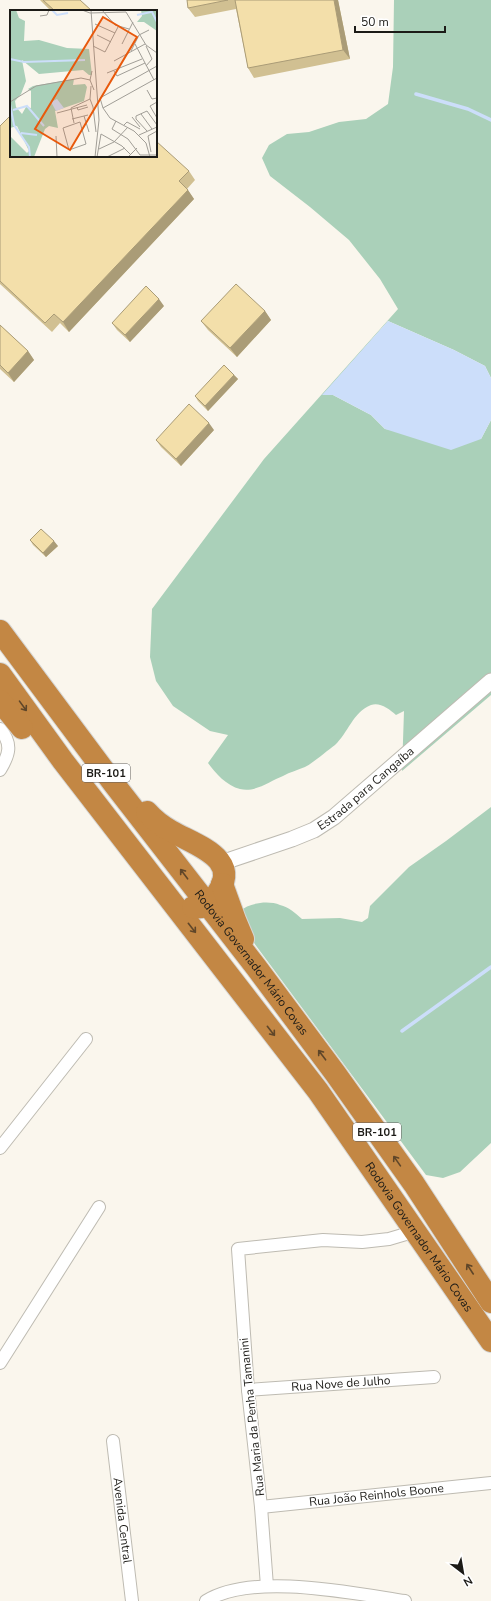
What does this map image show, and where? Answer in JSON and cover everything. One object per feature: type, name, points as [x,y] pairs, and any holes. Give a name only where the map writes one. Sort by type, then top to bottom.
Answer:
[{"type":"highway","points":[[3,635],[31,654],[153,819],[170,830],[210,851],[222,873],[234,920],[256,967]]},
{"type":"highway","name":"Rodovia Governador Mário Covas","points":[[3,635],[207,905],[256,967],[335,1074],[414,1184],[491,1302]]},
{"type":"highway","name":"Rodovia Governador Mário Covas","points":[[0,674],[63,761],[318,1091],[491,1341]]},
{"type":"highway","points":[[0,701],[125,858],[148,872]]},
{"type":"highway","points":[[100,808],[117,816],[188,906],[201,908],[207,905],[218,893],[222,873]]},
{"type":"street","name":"Estrada para Cangaíba","points":[[222,873],[314,830],[334,817],[491,681]]},
{"type":"street","points":[[0,729],[8,743],[9,753],[2,766]]},
{"type":"street","points":[[0,1148],[86,1039]]},
{"type":"street","points":[[0,1363],[99,1207]]},
{"type":"street","name":"Rua Maria da Penha Tamanini","points":[[267,1586],[261,1507],[248,1390],[238,1249],[323,1240],[362,1242],[389,1239],[416,1231]]},
{"type":"street","name":"Rua Nove de Julho","points":[[248,1390],[434,1377]]},
{"type":"street","name":"Avenida Central","points":[[113,1441],[132,1601]]},
{"type":"street","name":"Rua João Reinhols Boone","points":[[261,1507],[491,1483]]},
{"type":"street","points":[[206,1601],[212,1597],[231,1591],[267,1586],[312,1588],[405,1601]]},
{"type":"green space","points":[[394,0],[491,0],[491,378],[485,366],[454,350],[388,321],[323,395],[333,395],[371,415],[385,429],[481,439],[491,420],[491,695],[402,771],[404,711],[396,715],[378,704],[374,704],[365,708],[355,718],[335,745],[305,767],[288,773],[257,788],[246,790],[240,789],[226,782],[208,763],[228,735],[210,731],[173,706],[156,681],[150,657],[152,609],[264,459],[398,309],[380,279],[349,240],[270,176],[262,158],[269,145],[287,134],[309,132],[339,122],[366,119],[388,104],[393,67]]},
{"type":"green space","points":[[491,807],[491,1143],[460,1172],[443,1178],[426,1175],[240,924],[240,911],[253,904],[275,903],[292,910],[302,919],[340,918],[362,922],[368,918],[370,906],[409,867]]},
{"type":"water","points":[[388,321],[454,350],[485,366],[491,378],[491,420],[481,439],[451,450],[385,429],[371,415],[333,395],[322,395]]},
{"type":"building","points":[[43,0],[80,0],[91,10],[54,10]]},
{"type":"building","points":[[187,0],[228,0],[188,8]]},
{"type":"building","points":[[235,0],[334,0],[343,50],[248,68]]},
{"type":"building","points":[[10,116],[10,157],[157,157],[157,142],[189,171],[179,181],[188,190],[63,322],[54,314],[45,323],[0,281],[0,126]]},
{"type":"building","points":[[236,284],[265,311],[230,348],[201,321]]},
{"type":"building","points":[[146,286],[159,299],[125,335],[112,323]]},
{"type":"building","points":[[0,325],[28,351],[8,373],[0,365]]},
{"type":"building","points":[[224,365],[234,375],[205,406],[195,396]]},
{"type":"building","points":[[189,404],[209,423],[176,459],[156,440]]},
{"type":"building","points":[[41,529],[54,541],[43,553],[30,540]]},
{"type":"waterway","points":[[416,94],[468,109],[491,120]]},
{"type":"waterway","points":[[402,1031],[491,967]]}]
